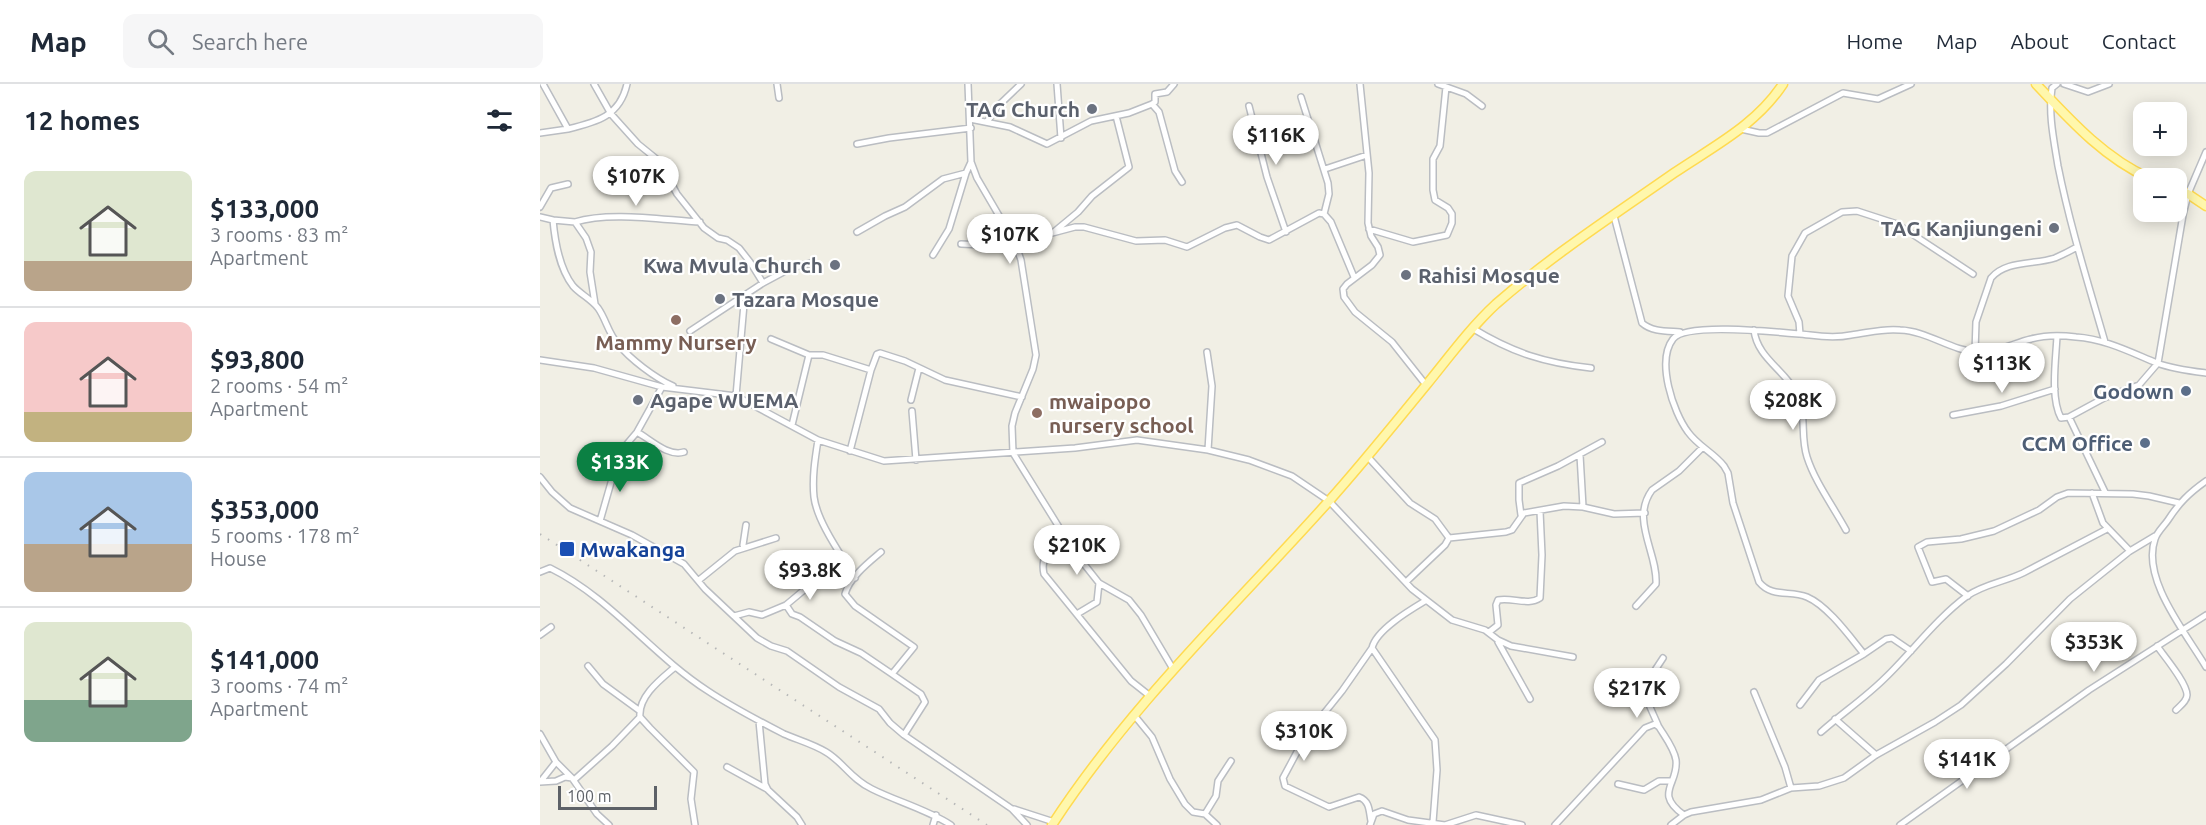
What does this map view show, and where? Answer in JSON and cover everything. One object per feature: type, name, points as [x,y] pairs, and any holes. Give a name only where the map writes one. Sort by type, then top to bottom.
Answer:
[{"type":"main road","points":[[1053,823],[1072,794],[1150,696],[1329,501],[1472,328],[1518,285],[1740,129],[1764,109],[1783,84]]},
{"type":"main road","points":[[2036,84],[2104,151],[2133,171]]},
{"type":"main road","points":[[2188,194],[2206,206]]},
{"type":"street","points":[[543,84],[568,129]]},
{"type":"street","points":[[594,84],[610,114],[658,161],[677,194],[700,222],[709,232],[739,248],[763,283]]},
{"type":"street","points":[[540,133],[591,123],[610,114],[625,95],[627,84]]},
{"type":"street","points":[[777,84],[779,98]]},
{"type":"street","points":[[968,84],[971,162],[977,178],[1015,243],[1021,260],[1036,355],[1012,426],[1012,453],[1059,525],[1061,535],[1099,584],[1129,600],[1142,615],[1173,669]]},
{"type":"street","points":[[987,122],[997,107],[1021,84]]},
{"type":"street","points":[[1057,84],[1061,138]]},
{"type":"street","points":[[970,119],[1010,127],[1044,144],[1051,143],[1091,121],[1116,116],[1152,104],[1155,102],[1155,94],[1167,92],[1174,84]]},
{"type":"street","points":[[1360,84],[1369,172],[1367,206],[1369,229],[1380,255],[1372,265],[1354,277],[1343,289],[1344,297],[1350,307],[1385,334],[1426,385]]},
{"type":"street","points":[[1438,84],[1466,94],[1482,106]]},
{"type":"street","points":[[1740,129],[1759,134],[1767,133],[1843,93],[1878,99],[1911,84]]},
{"type":"street","points":[[2057,84],[2052,88],[2050,99],[2053,137],[2065,201],[2105,342]]},
{"type":"street","points":[[2064,84],[2088,92],[2109,84]]},
{"type":"street","points":[[1369,229],[1413,242],[1449,233],[1452,214],[1448,208],[1436,200],[1432,184],[1433,159],[1440,146],[1446,87]]},
{"type":"street","points":[[1301,97],[1325,169],[1329,194],[1324,214]]},
{"type":"street","points":[[1152,104],[1159,112],[1175,171],[1182,183]]},
{"type":"street","points":[[1249,105],[1267,177],[1286,232]]},
{"type":"street","points":[[1051,234],[1092,196],[1129,167],[1116,116]]},
{"type":"street","points":[[857,144],[970,128]]},
{"type":"street","points":[[2057,336],[2055,389],[2059,415],[2065,419],[2113,394],[2139,385],[2157,363],[2188,194],[2206,152]]},
{"type":"street","points":[[1325,169],[1367,155]]},
{"type":"street","points":[[933,255],[949,230],[971,162]]},
{"type":"street","points":[[857,232],[905,207],[943,179],[966,173]]},
{"type":"street","points":[[540,207],[551,188],[568,184]]},
{"type":"street","points":[[1800,334],[1800,322],[1788,297],[1792,256],[1805,233],[1842,212],[1857,211],[1897,224],[1916,234],[1945,257],[1973,274]]},
{"type":"street","points":[[961,244],[1003,246],[1075,227],[1084,227],[1136,241],[1165,240],[1187,247],[1232,225],[1242,226],[1255,235],[1269,240],[1315,214],[1324,214],[1331,222],[1354,277]]},
{"type":"street","points":[[1614,216],[1642,323],[1647,328],[1655,330],[1681,332]]},
{"type":"street","points":[[540,217],[576,222],[589,218],[610,217],[700,222]]},
{"type":"street","points":[[553,220],[560,261],[574,288],[595,304],[607,320],[610,333],[618,344],[659,380],[680,390]]},
{"type":"street","points":[[576,222],[591,252],[590,272],[595,304]]},
{"type":"street","points":[[1975,352],[1976,322],[1991,278],[1996,272],[2004,268],[2054,258],[2077,247]]},
{"type":"street","points":[[690,331],[763,283],[791,268],[810,263]]},
{"type":"street","points":[[736,396],[743,313],[747,295]]},
{"type":"street","points":[[1472,328],[1500,345],[1535,358],[1591,369]]},
{"type":"street","points":[[1864,654],[1829,614],[1809,597],[1770,592],[1764,589],[1759,582],[1733,503],[1728,473],[1720,460],[1688,432],[1678,417],[1668,380],[1667,352],[1673,338],[1691,329],[1754,330],[1833,337],[1885,329],[1902,330],[1933,337],[1975,352],[1989,351],[2031,339],[2057,336],[2077,337],[2105,342],[2180,370],[2206,373]]},
{"type":"street","points":[[1754,330],[1755,340],[1763,354],[1782,372],[1797,393],[1802,406],[1807,456],[1846,530]]},
{"type":"street","points":[[771,339],[809,355],[823,355],[871,370]]},
{"type":"street","points":[[850,451],[871,370],[878,352],[959,384],[1022,397]]},
{"type":"street","points":[[1207,352],[1212,386],[1208,450]]},
{"type":"street","points":[[792,425],[809,355]]},
{"type":"street","points":[[540,360],[594,368],[662,387],[736,396],[818,440],[884,461],[1012,453],[1137,440],[1208,450],[1278,470],[1306,484],[1329,501],[1425,601],[1452,620],[1489,632],[1498,640],[1511,646],[1573,657]]},
{"type":"street","points":[[911,400],[920,368]]},
{"type":"street","points":[[600,521],[618,458],[637,432],[662,387]]},
{"type":"street","points":[[1953,415],[2001,406],[2055,389]]},
{"type":"street","points":[[912,411],[916,460]]},
{"type":"street","points":[[2069,417],[2105,492]]},
{"type":"street","points":[[637,432],[668,451],[684,452]]},
{"type":"street","points":[[818,440],[813,482],[814,501],[855,578]]},
{"type":"street","points":[[1449,538],[1512,530],[1521,515],[1518,500],[1519,483],[1580,455],[1602,442]]},
{"type":"street","points":[[1636,606],[1656,584],[1644,533],[1648,496],[1652,490],[1679,471],[1703,447]]},
{"type":"street","points":[[1580,455],[1583,507]]},
{"type":"street","points":[[1367,456],[1410,503],[1435,519],[1449,538]]},
{"type":"street","points":[[540,477],[564,504],[684,564],[705,589],[758,638],[771,646],[787,651],[840,687],[879,709],[904,735],[1012,809],[1027,825]]},
{"type":"street","points":[[2206,481],[2187,494],[2179,503],[2155,537],[2152,550],[2155,578],[2206,667]]},
{"type":"street","points":[[1968,596],[1946,579],[1932,582],[1918,548],[1927,542],[1994,531],[2038,510],[2060,495],[2105,492],[2149,495],[2179,503]]},
{"type":"street","points":[[2092,493],[2098,513],[2107,529],[2130,551]]},
{"type":"street","points":[[1521,515],[1564,506],[1583,507],[1614,514],[1645,513]]},
{"type":"street","points":[[1489,632],[1498,625],[1496,605],[1498,600],[1532,602],[1540,598],[1542,564],[1540,511]]},
{"type":"street","points":[[744,548],[746,525]]},
{"type":"street","points":[[1821,732],[1882,681],[1968,596],[1991,584],[2023,573],[2107,529]]},
{"type":"street","points":[[1061,535],[1048,550],[1042,567],[1044,574],[1131,681],[1150,696]]},
{"type":"street","points":[[1671,825],[1684,815],[1761,800],[1791,788],[1819,786],[1844,778],[1876,755],[1961,705],[2006,664],[2070,599],[2130,551],[2155,537]]},
{"type":"street","points":[[699,580],[726,557],[744,548],[776,538]]},
{"type":"street","points":[[1406,582],[1445,545],[1449,538]]},
{"type":"street","points":[[881,552],[855,578],[846,591],[855,606],[914,647],[892,674]]},
{"type":"street","points":[[540,572],[550,568],[575,583],[626,622],[675,667],[708,691],[759,721],[827,752],[854,778],[872,789],[936,815],[951,825]]},
{"type":"street","points":[[734,616],[749,612],[762,615],[786,605],[804,590],[812,575]]},
{"type":"street","points":[[1077,614],[1097,602],[1099,584]]},
{"type":"street","points":[[1370,823],[1368,804],[1365,799],[1359,797],[1329,807],[1285,786],[1282,782],[1305,737],[1342,691],[1373,644],[1387,628],[1425,601]]},
{"type":"street","points":[[786,605],[792,614],[835,641],[861,653],[921,694],[925,702],[904,735]]},
{"type":"street","points":[[1900,825],[2080,696],[2206,615]]},
{"type":"street","points":[[540,635],[550,627]]},
{"type":"street","points":[[1800,705],[1819,680],[1889,637],[1911,651]]},
{"type":"street","points":[[1498,640],[1530,699]]},
{"type":"street","points":[[2157,646],[2187,692],[2187,698],[2176,710]]},
{"type":"street","points":[[1372,648],[1435,740],[1437,770],[1433,822]]},
{"type":"street","points":[[1663,658],[1644,687],[1650,707],[1675,756],[1676,768],[1668,789],[1670,800],[1684,815]]},
{"type":"street","points":[[588,666],[603,684],[640,714],[694,772],[691,799],[695,825]]},
{"type":"street","points":[[573,779],[612,746],[640,714],[642,703],[653,687],[675,667]]},
{"type":"street","points":[[1754,692],[1785,767],[1791,788]]},
{"type":"street","points":[[1134,715],[1152,737],[1170,779],[1185,804],[1192,812],[1205,814],[1217,825]]},
{"type":"street","points":[[1835,719],[1876,755]]},
{"type":"street","points":[[759,721],[764,778],[768,790]]},
{"type":"street","points":[[1555,825],[1645,728],[1654,724],[1659,726]]},
{"type":"street","points":[[540,734],[556,762],[573,779],[597,814],[609,825]]},
{"type":"street","points":[[1205,814],[1216,796],[1218,782],[1231,761]]},
{"type":"street","points":[[541,781],[556,762]]},
{"type":"street","points":[[728,767],[768,790],[797,817],[802,825]]},
{"type":"street","points":[[541,781],[556,782],[565,777],[573,779]]},
{"type":"street","points":[[1618,784],[1644,790],[1659,781],[1671,781]]},
{"type":"street","points":[[1012,809],[1053,823]]},
{"type":"street","points":[[1370,823],[1374,814],[1382,811],[1408,820],[1445,825],[1476,815],[1522,825]]},
{"type":"street","points":[[933,825],[936,815]]},
{"type":"railway","points":[[540,534],[987,825]]},
{"type":"place","name":"TAG Church","points":[[1092,109]]},
{"type":"place","name":"TAG Kanjiungeni","points":[[2054,228]]},
{"type":"place","name":"Kwa Mvula Church","points":[[835,265]]},
{"type":"place","name":"Rahisi Mosque","points":[[1406,275]]},
{"type":"place","name":"Tazara Mosque","points":[[720,299]]},
{"type":"place","name":"Mammy Nursery","points":[[676,320]]},
{"type":"place","name":"Godown","points":[[2186,391]]},
{"type":"place","name":"Agape WUEMA","points":[[638,400]]},
{"type":"place","name":"mwaipopo nursery school","points":[[1037,413]]},
{"type":"place","name":"CCM Office","points":[[2145,443]]},
{"type":"place","name":"Mwakanga","points":[[567,549]]}]
